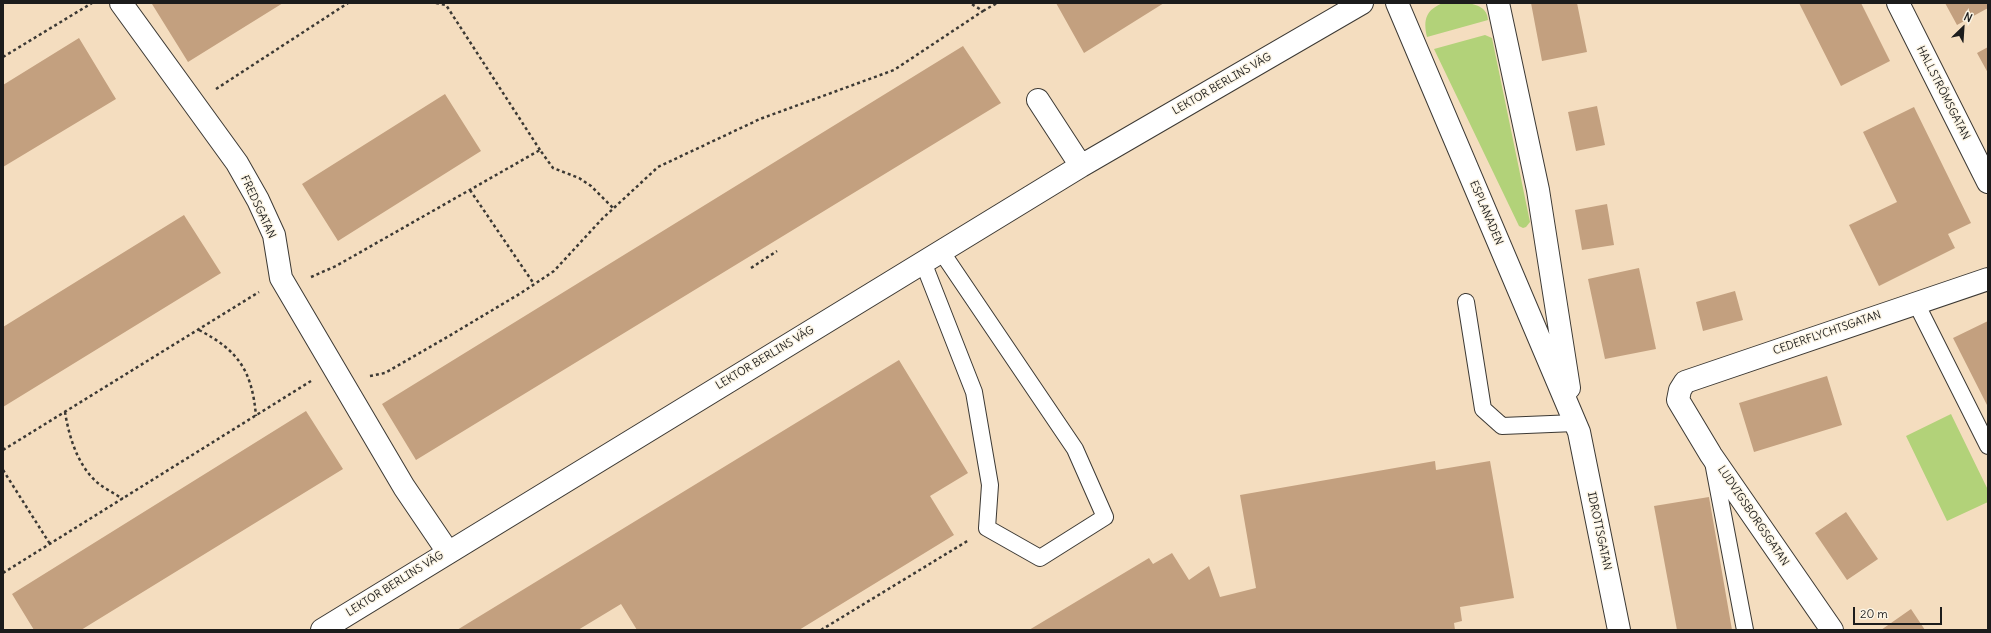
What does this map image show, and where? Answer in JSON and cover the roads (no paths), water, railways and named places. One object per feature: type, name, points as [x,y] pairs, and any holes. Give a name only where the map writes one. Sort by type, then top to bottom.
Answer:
[{"type":"street","name":"FREDSGATAN","points":[[121,3],[237,163],[258,200],[274,235],[284,282],[404,487]]},
{"type":"street","name":"LEKTOR BERLINS VÄG","points":[[322,630],[1081,166],[1362,3]]},
{"type":"street","name":"ESPLANADEN","points":[[1397,3],[1577,428]]},
{"type":"street","points":[[1498,3],[1538,190],[1577,428]]},
{"type":"street","name":"HALLSTRÖMSGATAN","points":[[1898,3],[1988,182]]},
{"type":"street","points":[[1038,100],[1081,166]]},
{"type":"street","name":"CEDERFLYCHTSGATAN","points":[[1678,400],[1680,390],[1685,382],[1988,279]]},
{"type":"street","name":"LUDVIGSBORGSGATAN","points":[[1678,400],[1711,455],[1832,630]]},
{"type":"street","name":"IDROTTSGATAN","points":[[1577,428],[1619,630]]},
{"type":"street","name":"LEKTOR BERLINS VÄG","points":[[404,487],[448,552]]},
{"type":"lane","points":[[932,257],[1075,449],[1105,516],[1040,558],[987,528],[990,485],[974,392],[932,257]]},
{"type":"lane","points":[[1466,302],[1483,409],[1502,426],[1577,428]]},
{"type":"lane","points":[[1916,303],[1988,446]]},
{"type":"lane","points":[[1711,455],[1745,630]]}]
